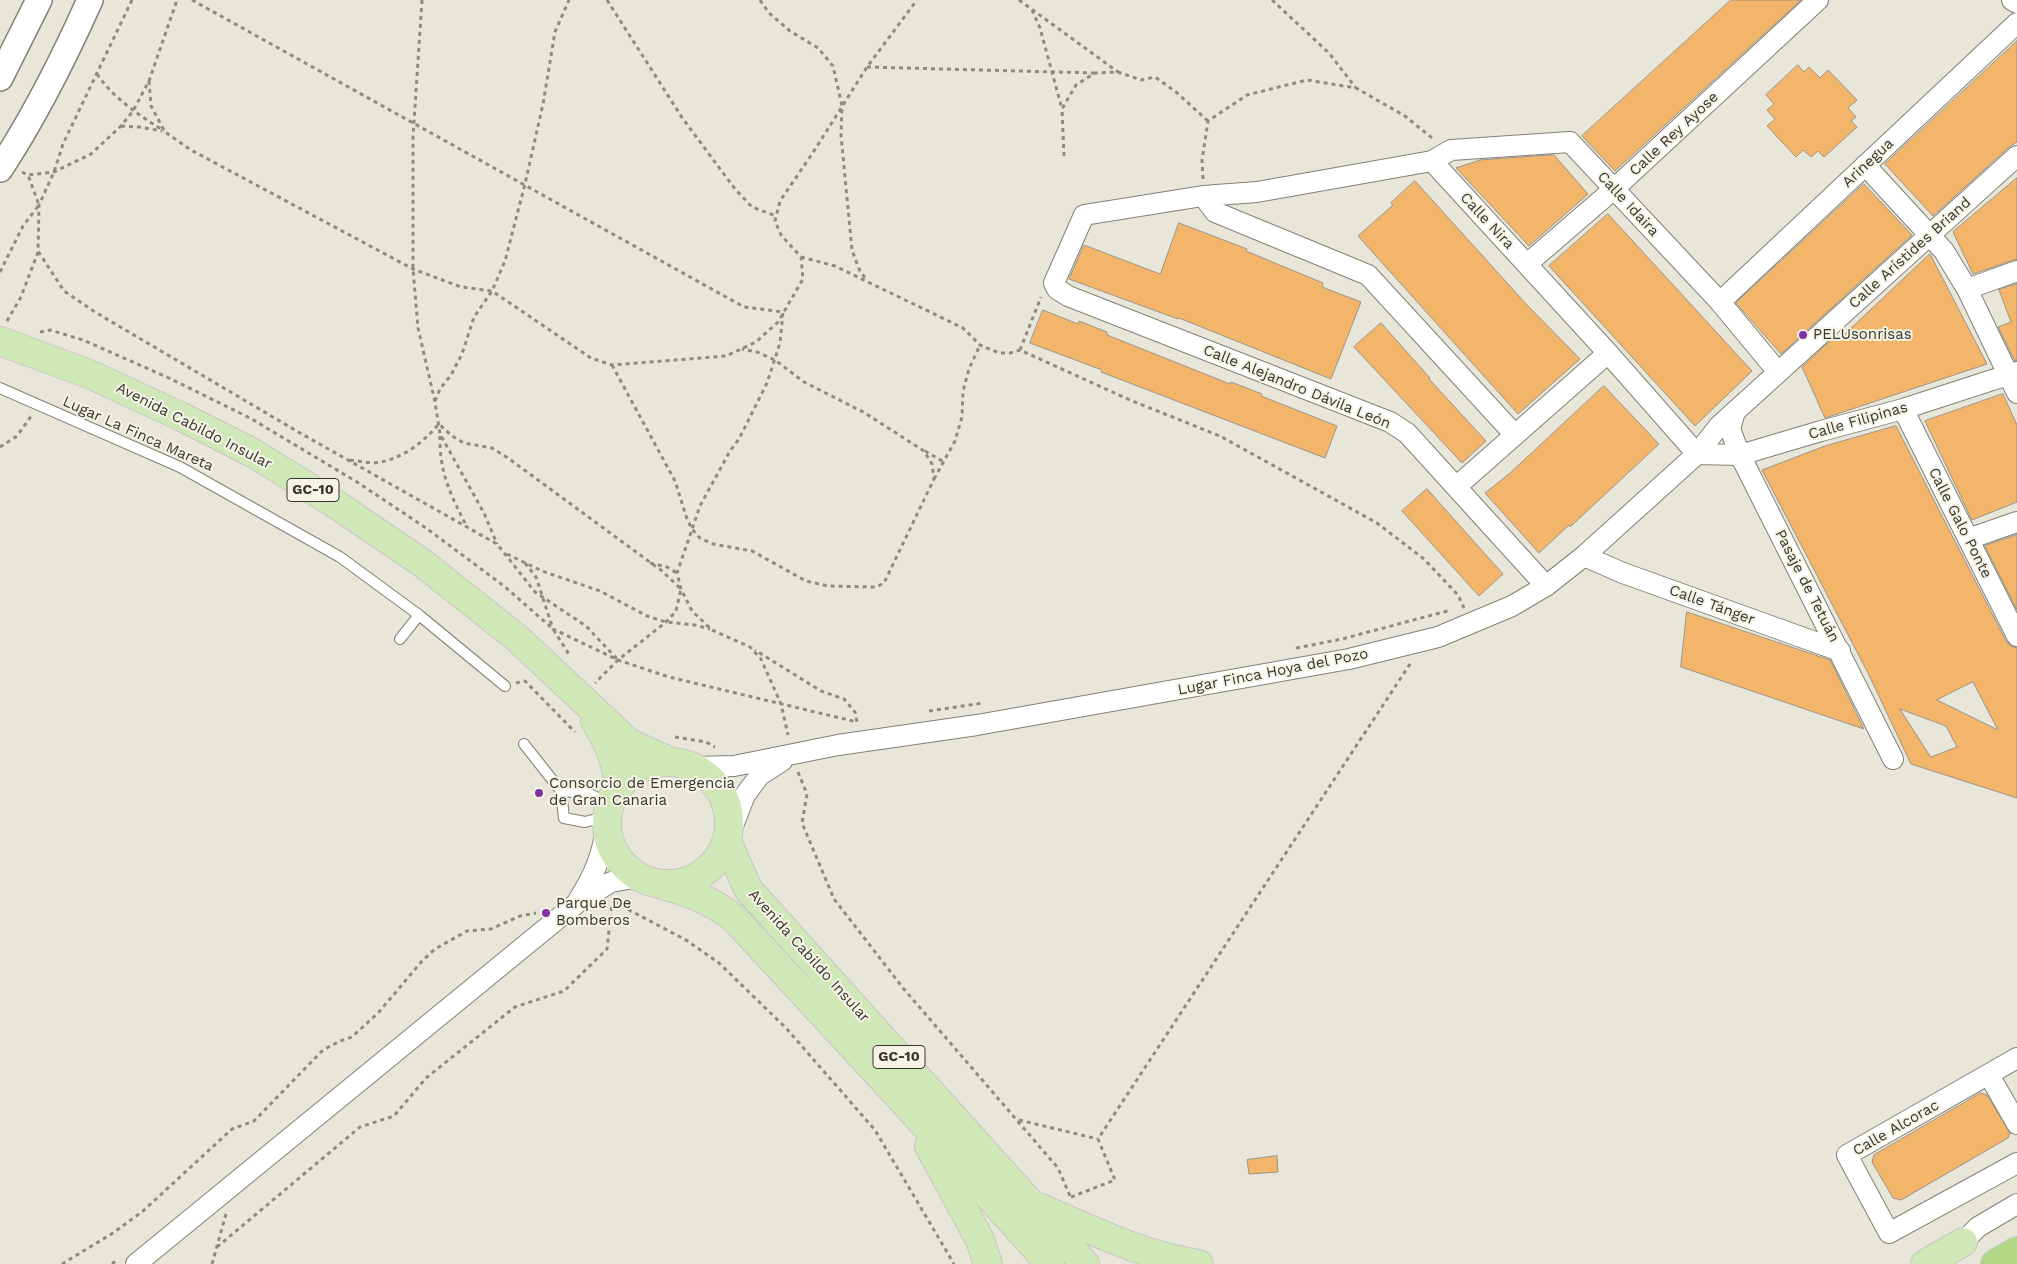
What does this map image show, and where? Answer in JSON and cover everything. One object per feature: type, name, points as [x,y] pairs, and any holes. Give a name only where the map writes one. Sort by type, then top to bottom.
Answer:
[{"type":"highway","points":[[1995,1264],[2017,1251]]},
{"type":"main road","name":"Avenida Cabildo Insular","points":[[3,340],[89,374],[171,412],[253,453],[302,483],[422,562],[584,689],[629,743],[678,755]]},
{"type":"main road","name":"Avenida Cabildo Insular","points":[[584,689],[616,764],[611,808]]},
{"type":"main road","points":[[611,808],[634,773],[652,764],[678,755]]},
{"type":"main road","name":"GC-10","points":[[611,808],[610,841],[616,855],[626,867],[649,880],[676,884],[693,879],[708,870],[720,857],[727,840],[730,823],[727,806],[720,790],[708,777],[678,755]]},
{"type":"main road","name":"Avenida Cabildo Insular","points":[[727,840],[748,890],[1085,1264]]},
{"type":"main road","name":"Avenida Cabildo Insular","points":[[649,880],[695,894],[718,906],[734,918],[1050,1264]]},
{"type":"main road","points":[[903,1101],[980,1240],[988,1264]]},
{"type":"main road","points":[[1031,1204],[1108,1239],[1150,1253],[1199,1264]]},
{"type":"main road","points":[[1925,1264],[1963,1242]]},
{"type":"street","points":[[0,78],[39,0]]},
{"type":"street","points":[[2,166],[69,48],[90,0]]},
{"type":"street","name":"Calle Rey Ayose","points":[[1527,264],[1614,189],[1818,0]]},
{"type":"street","points":[[2012,0],[2017,3]]},
{"type":"street","name":"Arinegua","points":[[1720,302],[2017,24]]},
{"type":"street","name":"Calle Idaira","points":[[1432,161],[1451,150],[1570,142],[1720,302],[1778,372]]},
{"type":"street","name":"Calle Arístides Briand","points":[[1697,454],[1720,426],[1735,412],[2017,156]]},
{"type":"street","points":[[1054,282],[1084,215],[1203,196],[1256,192],[1432,161]]},
{"type":"street","name":"Calle Nira","points":[[1432,161],[1608,353],[1697,454]]},
{"type":"street","points":[[1865,165],[1944,251],[1967,289],[2014,380]]},
{"type":"street","points":[[1203,196],[1215,212],[1368,275],[1514,436]]},
{"type":"street","points":[[1967,289],[2017,272]]},
{"type":"street","name":"Calle Alejandro Dávila León","points":[[1054,282],[1057,289],[1068,296],[1390,422],[1407,433],[1546,586]]},
{"type":"street","points":[[1456,487],[1608,353]]},
{"type":"street","name":"Calle Filipinas","points":[[1697,454],[1740,455],[1821,431],[2014,380]]},
{"type":"street","name":"Calle Galo Ponte","points":[[1903,409],[2017,636]]},
{"type":"street","name":"Pasaje de Tetuán","points":[[1735,412],[1730,429],[1740,455],[1893,758]]},
{"type":"street","name":"Lugar Finca Hoya del Pozo","points":[[678,755],[734,766],[786,746],[838,745],[977,725],[1349,659],[1427,640],[1467,615],[1512,606],[1546,586],[1584,556],[1697,454]]},
{"type":"street","points":[[1968,539],[2017,522]]},
{"type":"street","name":"Calle Tánger","points":[[1584,556],[1624,573],[1840,652]]},
{"type":"street","name":"Lugar Finca Hoya del Pozo","points":[[727,840],[745,795],[786,746]]},
{"type":"street","points":[[577,903],[594,876],[603,852],[611,808]]},
{"type":"street","points":[[136,1264],[577,903],[611,882],[649,880]]},
{"type":"street","name":"Calle Alcorac","points":[[2017,1058],[1847,1155],[1889,1233],[2017,1164]]},
{"type":"street","points":[[1989,1075],[2017,1124]]},
{"type":"street","points":[[1963,1242],[1978,1227],[2017,1204]]},
{"type":"street","points":[[1963,1242],[2017,1216]]},
{"type":"lane","name":"Lugar La Finca Mareta","points":[[0,388],[180,467],[340,557],[419,616],[505,686]]},
{"type":"lane","points":[[400,639],[419,616]]},
{"type":"lane","points":[[524,744],[561,791],[564,818],[585,822],[611,808],[588,793],[561,791]]},
{"type":"path","points":[[0,272],[23,226],[38,205],[54,172],[63,144],[132,0]]},
{"type":"path","points":[[2,166],[28,175],[54,172],[91,154],[121,126],[133,111],[149,81],[177,0]]},
{"type":"path","points":[[192,0],[744,307],[783,312]]},
{"type":"path","points":[[422,0],[414,122],[413,269],[418,328],[439,424],[440,456],[450,495],[467,527]]},
{"type":"path","points":[[435,402],[440,389],[451,375],[462,354],[474,317],[492,291],[504,261],[525,184],[543,104],[555,32],[569,0]]},
{"type":"path","points":[[607,0],[683,119],[735,188],[752,207],[776,216]]},
{"type":"path","points":[[760,0],[769,13],[790,31],[818,48],[833,66],[842,106],[841,135],[852,250],[859,269],[868,282]]},
{"type":"path","points":[[917,0],[866,67],[780,201],[775,221],[781,235],[801,258],[834,266],[963,328],[980,345],[999,353],[1010,353],[1020,350],[1130,400],[1220,436],[1377,523],[1424,559],[1458,595],[1467,615]]},
{"type":"path","points":[[1019,0],[1118,72],[1140,80],[1155,77],[1176,92],[1208,121]]},
{"type":"path","points":[[1272,0],[1329,53],[1356,88]]},
{"type":"path","points":[[1032,9],[1040,28],[1062,109],[1064,156]]},
{"type":"path","points":[[866,67],[1118,72]]},
{"type":"path","points":[[1062,109],[1076,85],[1095,73]]},
{"type":"path","points":[[97,74],[107,88],[133,111],[191,150],[413,269],[461,287],[492,291],[591,358],[612,365],[726,356],[756,342],[778,322],[802,279],[801,258]]},
{"type":"path","points":[[1203,196],[1202,160],[1208,121],[1247,95],[1307,80],[1356,88],[1405,116],[1432,138],[1432,161]]},
{"type":"path","points":[[149,81],[150,106],[165,132]]},
{"type":"path","points":[[121,126],[165,132]]},
{"type":"path","points":[[3,340],[38,251],[38,205],[28,175]]},
{"type":"path","points":[[38,251],[64,291],[95,312],[497,544]]},
{"type":"path","points":[[1020,350],[1042,297],[1054,282]]},
{"type":"path","points":[[712,630],[692,611],[681,589],[677,572],[700,506],[730,451],[739,439],[767,383],[780,343],[783,312]]},
{"type":"path","points":[[33,333],[50,330],[83,340],[169,378],[250,418],[356,482],[426,528],[504,586],[553,629],[618,660],[669,677],[857,722]]},
{"type":"path","points":[[612,365],[675,481],[692,529],[700,538],[713,544],[752,551],[806,581],[828,586],[876,587],[884,583],[889,575],[904,539],[955,441],[962,417],[963,391],[969,369],[980,345]]},
{"type":"path","points":[[742,349],[757,352],[774,360],[804,382],[865,414],[944,462]]},
{"type":"path","points":[[0,447],[17,436],[38,406]]},
{"type":"path","points":[[349,460],[380,463],[409,452],[439,424]]},
{"type":"path","points":[[439,424],[452,436],[464,443],[492,448],[508,458],[647,562],[662,571],[681,589]]},
{"type":"path","points":[[440,434],[484,513],[497,544],[535,592],[586,626],[618,660]]},
{"type":"path","points":[[924,451],[932,464],[934,479]]},
{"type":"path","points":[[504,552],[542,572],[600,590],[647,616],[666,622],[696,625],[750,647],[821,691],[844,700],[855,712],[857,722]]},
{"type":"path","points":[[647,562],[667,567],[677,572]]},
{"type":"path","points":[[525,563],[536,578],[553,629],[573,660]]},
{"type":"path","points":[[584,689],[593,686],[618,660],[666,622],[676,611],[681,589]]},
{"type":"path","points":[[1467,615],[1471,603]]},
{"type":"path","points":[[1294,648],[1467,615]]},
{"type":"path","points":[[1098,1139],[1427,640]]},
{"type":"path","points":[[750,647],[761,660],[781,704],[788,735],[786,746],[806,794],[802,823],[834,899],[903,988],[1058,1168],[1071,1198]]},
{"type":"path","points":[[505,686],[525,681],[575,732]]},
{"type":"path","points":[[925,712],[984,703]]},
{"type":"path","points":[[841,725],[867,720]]},
{"type":"path","points":[[788,735],[797,733]]},
{"type":"path","points":[[678,755],[706,742],[721,750]]},
{"type":"path","points":[[217,1247],[360,1127],[394,1116],[426,1078],[515,1007],[564,991],[607,949],[613,901],[686,940],[720,963],[786,1028],[875,1130],[954,1264]]},
{"type":"path","points":[[62,1264],[113,1233],[143,1211],[232,1129],[254,1121],[323,1050],[352,1037],[372,1018],[434,950],[467,931],[491,929],[520,916],[535,913]]},
{"type":"path","points":[[1018,1120],[1098,1139]]},
{"type":"path","points":[[1063,1199],[1071,1198],[1115,1180],[1098,1139]]},
{"type":"building","points":[[1731,0],[1801,0],[1615,171],[1582,136]]},
{"type":"building","points":[[2017,41],[2017,142],[2009,147],[1933,216],[1885,164]]},
{"type":"building","points":[[1798,65],[1804,72],[1809,67],[1820,78],[1828,70],[1857,100],[1848,108],[1856,117],[1851,121],[1857,127],[1824,157],[1818,151],[1811,157],[1803,150],[1796,157],[1767,126],[1775,119],[1767,110],[1774,104],[1766,95]]},
{"type":"building","points":[[1554,155],[1588,194],[1529,246],[1456,168],[1480,160]]},
{"type":"building","points":[[2017,178],[2017,259],[1973,274],[1953,232]]},
{"type":"building","points":[[1415,181],[1527,305],[1580,359],[1518,414],[1358,236],[1393,205],[1391,203]]},
{"type":"building","points":[[1864,184],[1912,235],[1781,354],[1736,303]]},
{"type":"building","points":[[1608,214],[1752,371],[1695,426],[1549,266]]},
{"type":"building","points":[[1179,223],[1247,249],[1246,251],[1323,283],[1322,287],[1361,302],[1331,379],[1179,318],[1069,279],[1084,245],[1160,274]]},
{"type":"building","points":[[1930,254],[1987,364],[1825,418],[1802,367],[1835,336],[1838,340]]},
{"type":"building","points":[[2017,284],[2017,360],[2015,361],[1998,327],[2011,322],[1999,290]]},
{"type":"building","points":[[1043,310],[1078,324],[1079,321],[1107,332],[1107,335],[1230,384],[1231,382],[1262,394],[1261,396],[1337,426],[1325,458],[1030,343]]},
{"type":"building","points":[[1381,323],[1486,441],[1462,463],[1354,347]]},
{"type":"building","points":[[1604,386],[1659,444],[1570,527],[1569,525],[1539,553],[1485,493],[1509,474]]},
{"type":"building","points":[[2003,394],[2017,425],[2017,502],[1972,520],[1925,421]]},
{"type":"building","points":[[1896,426],[2006,641],[2011,646],[2017,648],[2017,798],[1911,764],[1868,673],[1762,470],[1825,446]],"holes":[[[1973,682],[1998,730],[1937,700]],[[1900,709],[1946,726],[1957,747],[1931,757]]]},
{"type":"building","points":[[1427,489],[1503,574],[1479,596],[1402,511]]},
{"type":"building","points":[[2017,535],[2017,610],[1985,546]]},
{"type":"building","points":[[1687,612],[1830,660],[1864,729],[1681,667]]},
{"type":"building","points":[[1981,1093],[1987,1095],[2010,1133],[2008,1138],[1901,1200],[1893,1198],[1872,1162],[1874,1155]]},
{"type":"building","points":[[1277,1156],[1278,1172],[1249,1174],[1247,1160]]},
{"type":"place","name":"PELUsonrisas","points":[[1803,335]]},
{"type":"place","name":"Consorcio de Emergencia de Gran Canaria","points":[[539,793]]},
{"type":"place","name":"Parque De Bomberos","points":[[546,913]]}]
